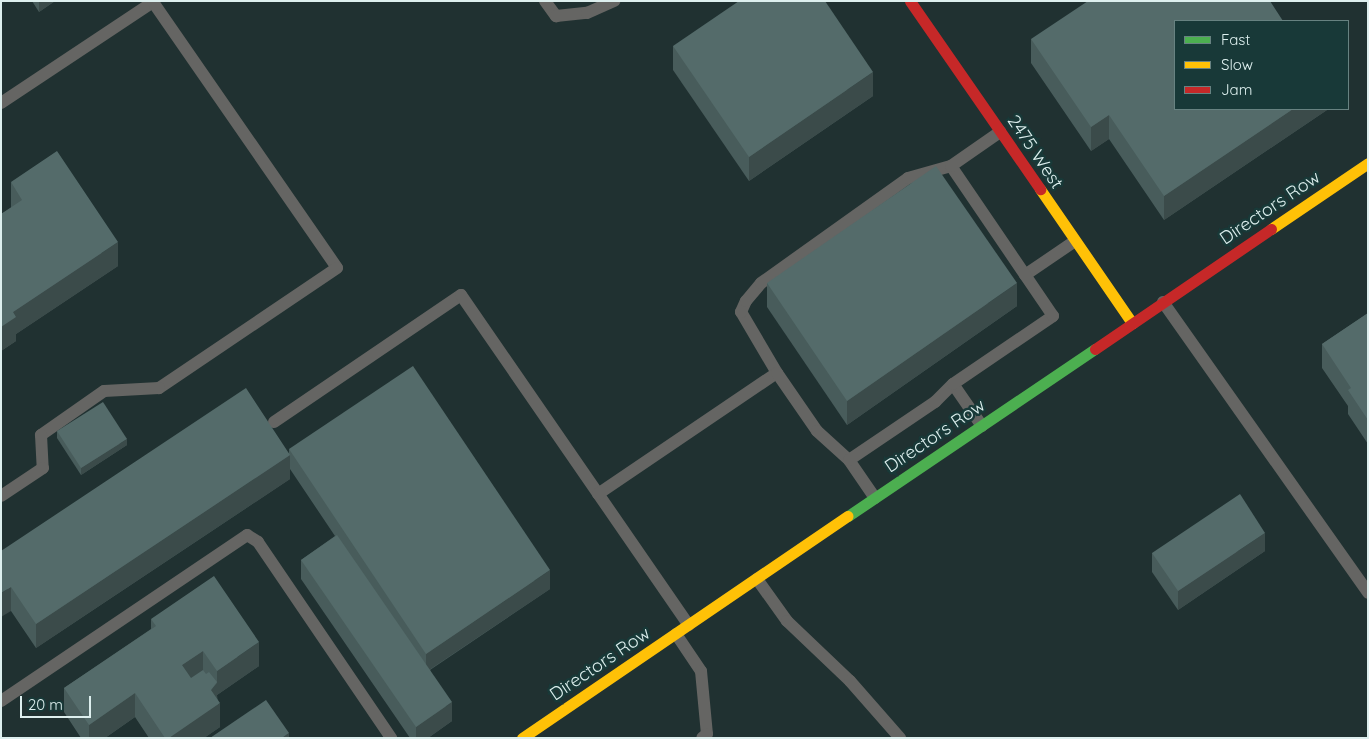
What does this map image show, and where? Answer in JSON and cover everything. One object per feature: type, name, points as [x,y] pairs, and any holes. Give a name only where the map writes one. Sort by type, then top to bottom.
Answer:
[{"type":"street","name":"2475 West","points":[[910,1],[1132,323]]},
{"type":"street","name":"Directors Row","points":[[522,738],[1368,163]]},
{"type":"lane","points":[[545,1],[556,16],[587,13],[614,1]]},
{"type":"lane","points":[[1,102],[153,2],[337,268],[159,388],[104,391],[41,435],[43,468],[1,496]]},
{"type":"lane","points":[[876,498],[849,460],[817,431],[777,372],[741,312],[746,301],[761,283],[908,178],[951,166],[1000,132]]},
{"type":"lane","points":[[849,460],[935,402],[953,384],[1053,316],[951,166]]},
{"type":"lane","points":[[1025,275],[1075,241]]},
{"type":"lane","points":[[274,422],[461,295],[688,625]]},
{"type":"lane","points":[[1162,302],[1368,593]]},
{"type":"lane","points":[[598,494],[777,372]]},
{"type":"lane","points":[[953,384],[982,426]]},
{"type":"lane","points":[[1,701],[247,535],[258,542],[391,738]]},
{"type":"lane","points":[[757,578],[787,621],[850,681],[900,738]]},
{"type":"lane","points":[[676,634],[701,671],[706,737]]},
{"type":"building","points":[[739,1],[825,1],[873,72],[749,157],[673,46]]},
{"type":"building","points":[[1088,1],[1270,1],[1282,20],[1174,20],[1174,110],[1292,110],[1164,196],[1109,115],[1091,127],[1031,39]]},
{"type":"building","points":[[57,151],[118,242],[13,312],[16,317],[1,327],[1,214],[22,200],[11,182]]},
{"type":"building","points":[[936,166],[1017,283],[847,401],[767,283]]},
{"type":"building","points":[[1368,313],[1368,420],[1348,390],[1351,388],[1322,344]]},
{"type":"building","points":[[413,366],[550,570],[426,654],[289,449]]},
{"type":"building","points":[[246,388],[290,455],[36,624],[11,587],[1,593],[1,551]]},
{"type":"building","points":[[103,402],[127,439],[81,468],[57,431]]},
{"type":"building","points":[[1240,494],[1265,533],[1178,591],[1152,553]]},
{"type":"building","points":[[337,535],[452,702],[416,727],[301,560]]},
{"type":"building","points":[[214,576],[259,642],[217,671],[203,651],[182,665],[191,678],[203,670],[206,674],[209,672],[217,682],[211,690],[220,703],[169,738],[165,738],[135,693],[89,725],[64,688],[156,626],[151,619]]},
{"type":"building","points":[[266,700],[289,733],[282,738],[210,738]]},
{"type":"traffic: fast","points":[[848,516],[1095,349]]},
{"type":"traffic: slow","points":[[1271,229],[1368,163]]},
{"type":"traffic: slow","points":[[1040,189],[1132,323]]},
{"type":"traffic: slow","points":[[522,738],[848,516]]},
{"type":"traffic: jam","points":[[910,1],[1040,189]]},
{"type":"traffic: jam","points":[[1095,349],[1271,229]]}]
